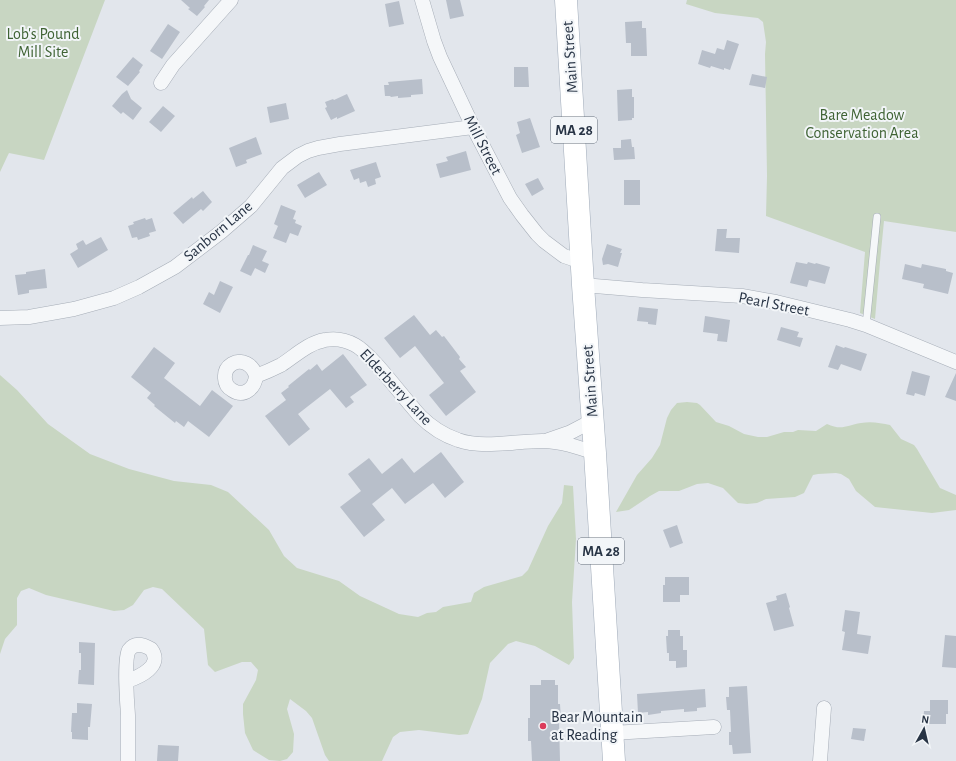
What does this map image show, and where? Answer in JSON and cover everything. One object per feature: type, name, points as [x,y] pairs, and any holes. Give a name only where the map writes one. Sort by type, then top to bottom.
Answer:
[{"type":"main road","name":"Main Street","points":[[566,0],[614,761]]},
{"type":"street","points":[[161,83],[173,66],[232,0]]},
{"type":"street","name":"Mill Street","points":[[422,0],[436,49],[473,127],[510,198],[537,234],[560,254],[573,260],[582,261]]},
{"type":"street","name":"Sanborn Lane","points":[[0,318],[28,317],[74,309],[114,298],[139,287],[175,267],[221,232],[251,206],[282,168],[298,156],[308,151],[340,144],[473,127]]},
{"type":"street","name":"Pearl Street","points":[[583,285],[621,289],[742,296],[783,304],[866,325],[956,362]]},
{"type":"street","name":"Elderberry Lane","points":[[256,376],[282,364],[304,349],[322,341],[331,339],[343,340],[352,343],[362,350],[390,380],[420,416],[433,428],[447,436],[461,442],[477,444],[543,441],[572,445],[595,453]]},
{"type":"street","name":"Elderberry Lane","points":[[543,441],[571,432],[592,421]]},
{"type":"street","points":[[127,681],[128,761]]},
{"type":"street","points":[[820,761],[824,708]]},
{"type":"street","points":[[612,733],[714,727]]},
{"type":"lane","points":[[866,325],[877,218]]},
{"type":"green space","name":"Lob's Pound Mill Site","points":[[0,0],[105,0],[44,160],[9,153],[0,172]]},
{"type":"green space","name":"Bare Meadow Conservation Area","points":[[687,0],[956,0],[956,232],[884,221],[875,319],[860,313],[865,252],[766,216],[766,42],[763,22],[758,18],[715,13],[686,4]]},
{"type":"green space","points":[[0,375],[17,390],[48,424],[90,454],[129,469],[174,481],[211,485],[228,492],[269,530],[284,556],[297,568],[339,581],[360,596],[399,614],[418,617],[427,613],[436,612],[443,607],[471,602],[474,593],[484,587],[522,576],[528,570],[548,526],[562,503],[564,485],[573,486],[576,539],[572,602],[574,658],[569,665],[535,646],[516,641],[508,644],[490,663],[482,699],[468,734],[459,735],[419,730],[400,732],[393,737],[382,761],[329,761],[325,755],[312,718],[306,711],[290,699],[287,709],[294,734],[293,752],[287,759],[280,761],[269,760],[253,750],[245,733],[243,704],[256,680],[258,670],[251,662],[242,662],[215,672],[208,665],[204,629],[162,589],[153,587],[144,590],[133,605],[124,610],[114,611],[46,595],[29,588],[21,591],[17,598],[17,625],[5,639],[0,654]]},
{"type":"green space","points":[[677,403],[697,403],[700,405],[716,422],[729,426],[744,434],[758,437],[767,437],[798,430],[816,431],[827,424],[837,427],[868,422],[890,425],[901,439],[914,445],[940,488],[956,495],[956,510],[932,513],[875,507],[856,491],[849,479],[836,473],[813,475],[804,493],[795,497],[766,499],[757,503],[738,503],[723,488],[708,483],[697,484],[679,491],[659,491],[629,510],[616,512],[637,475],[652,458],[660,445],[667,418],[671,410]]},
{"type":"building","points":[[181,0],[209,0],[197,16],[188,9],[190,8]]},
{"type":"building","points":[[446,0],[460,0],[464,16],[450,19]]},
{"type":"building","points":[[399,1],[404,24],[389,27],[385,4]]},
{"type":"building","points":[[642,21],[642,28],[646,28],[647,56],[631,56],[631,43],[626,43],[625,22]]},
{"type":"building","points":[[168,24],[180,32],[162,59],[150,51]]},
{"type":"building","points":[[727,40],[739,44],[730,70],[724,68],[724,70],[711,66],[710,68],[698,64],[702,50],[715,54],[717,48],[724,50]]},
{"type":"building","points":[[133,57],[143,65],[139,71],[140,72],[128,86],[116,77]]},
{"type":"building","points":[[514,67],[528,67],[529,87],[514,87]]},
{"type":"building","points":[[752,74],[767,77],[765,88],[749,85]]},
{"type":"building","points":[[422,79],[423,94],[398,98],[398,96],[385,96],[384,85],[389,85],[388,82]]},
{"type":"building","points":[[632,89],[632,97],[634,97],[634,118],[632,118],[632,120],[618,121],[617,90]]},
{"type":"building","points":[[127,90],[131,99],[142,108],[133,120],[123,112],[121,114],[112,106]]},
{"type":"building","points":[[347,94],[355,111],[331,120],[325,108],[327,107],[325,102]]},
{"type":"building","points":[[286,103],[289,119],[270,123],[267,107]]},
{"type":"building","points":[[163,106],[175,116],[161,132],[149,122]]},
{"type":"building","points":[[530,118],[540,147],[522,153],[516,135],[520,133],[517,122]]},
{"type":"building","points":[[256,137],[262,154],[246,160],[247,163],[236,167],[229,148]]},
{"type":"building","points":[[631,139],[632,147],[634,147],[635,159],[614,160],[613,148],[621,148],[621,140]]},
{"type":"building","points":[[466,151],[471,170],[440,178],[436,164],[448,161],[446,157]]},
{"type":"building","points":[[376,162],[381,177],[375,179],[376,184],[368,187],[366,181],[360,183],[359,178],[354,180],[350,170]]},
{"type":"building","points":[[319,172],[327,185],[305,198],[297,185]]},
{"type":"building","points":[[538,178],[544,189],[532,196],[525,184]]},
{"type":"building","points":[[624,180],[640,180],[640,205],[624,205]]},
{"type":"building","points":[[203,191],[212,202],[203,211],[201,209],[183,224],[173,213],[192,197],[193,199]]},
{"type":"building","points":[[281,205],[296,211],[293,219],[296,220],[295,223],[302,226],[298,236],[290,233],[286,243],[273,238],[278,226],[274,224]]},
{"type":"building","points":[[145,218],[146,220],[152,218],[156,231],[149,233],[150,236],[138,240],[137,237],[132,238],[128,226],[134,224],[133,222]]},
{"type":"building","points":[[717,229],[727,229],[726,238],[740,238],[739,253],[715,251]]},
{"type":"building","points":[[101,237],[108,250],[78,268],[70,254],[78,249],[76,244],[83,240],[86,245]]},
{"type":"building","points":[[607,244],[622,249],[618,267],[608,264],[603,265],[602,259]]},
{"type":"building","points":[[253,245],[267,251],[262,261],[269,264],[265,273],[255,268],[251,276],[240,271]]},
{"type":"building","points":[[796,262],[807,264],[808,262],[816,263],[830,267],[825,284],[809,280],[807,287],[790,283]]},
{"type":"building","points":[[905,264],[921,268],[922,264],[946,269],[946,271],[953,273],[948,294],[923,288],[924,284],[902,279]]},
{"type":"building","points":[[45,269],[47,288],[29,290],[29,293],[18,295],[15,275]]},
{"type":"building","points":[[220,281],[233,287],[220,313],[203,304],[209,292],[214,295]]},
{"type":"building","points":[[639,307],[658,309],[656,325],[648,324],[648,322],[637,321]]},
{"type":"building","points":[[414,315],[430,335],[436,330],[442,337],[444,336],[466,367],[460,371],[476,392],[446,416],[429,395],[444,383],[415,346],[400,358],[384,338]]},
{"type":"building","points":[[705,316],[730,320],[727,342],[717,341],[718,334],[703,332]]},
{"type":"building","points":[[781,327],[799,332],[797,337],[803,338],[800,347],[777,340]]},
{"type":"building","points":[[836,345],[867,354],[861,371],[841,364],[838,370],[828,367]]},
{"type":"building","points":[[154,347],[175,363],[164,378],[200,406],[212,390],[233,406],[209,437],[188,421],[184,427],[176,421],[175,423],[154,406],[155,405],[147,398],[151,393],[131,377]]},
{"type":"building","points":[[343,354],[367,385],[350,397],[354,402],[346,408],[330,389],[298,414],[310,429],[289,446],[265,416],[286,400],[281,393],[309,369],[310,370],[317,364],[322,371]]},
{"type":"building","points":[[912,371],[930,376],[925,396],[915,393],[914,396],[906,394]]},
{"type":"building","points":[[956,373],[956,401],[945,397]]},
{"type":"building","points":[[441,452],[464,482],[445,498],[433,483],[405,504],[392,488],[372,504],[385,520],[364,537],[340,507],[361,491],[348,474],[369,458],[382,474],[402,458],[414,473]]},
{"type":"building","points":[[677,525],[683,543],[670,548],[663,530]]},
{"type":"building","points":[[665,577],[689,577],[689,595],[680,595],[680,602],[663,602],[663,585],[665,585]]},
{"type":"building","points":[[786,593],[794,626],[774,631],[766,603],[777,600],[776,596]]},
{"type":"building","points":[[845,610],[860,612],[857,634],[871,636],[868,654],[842,650],[845,632],[842,631]]},
{"type":"building","points":[[668,630],[680,630],[680,636],[683,636],[683,650],[687,650],[687,667],[676,668],[676,661],[669,661],[666,636],[668,636]]},
{"type":"building","points":[[945,635],[956,636],[956,668],[942,667]]},
{"type":"building","points":[[79,642],[95,643],[94,685],[78,684],[79,670],[81,670],[81,653],[79,653]]},
{"type":"building","name":"Bear Mountain at Reading","points":[[541,680],[555,680],[555,685],[558,685],[558,704],[560,704],[561,720],[559,720],[560,761],[532,761],[531,741],[528,741],[530,685],[541,685]]},
{"type":"building","points":[[747,686],[751,753],[733,754],[732,745],[729,745],[729,732],[731,732],[730,710],[727,710],[726,697],[729,697],[729,687]]},
{"type":"building","points":[[705,689],[706,707],[697,708],[697,711],[684,712],[684,709],[661,711],[661,713],[648,715],[648,712],[638,713],[637,694]]},
{"type":"building","points":[[930,700],[948,700],[946,724],[923,724],[924,711],[930,711]]},
{"type":"building","points":[[77,703],[92,704],[90,727],[88,727],[88,740],[72,739],[72,713],[77,713]]},
{"type":"building","points":[[853,728],[866,729],[864,741],[851,739]]},
{"type":"building","points":[[158,745],[179,746],[178,761],[157,761]]},
{"type":"place","name":"Bear Mountain at Reading","points":[[543,726]]}]
